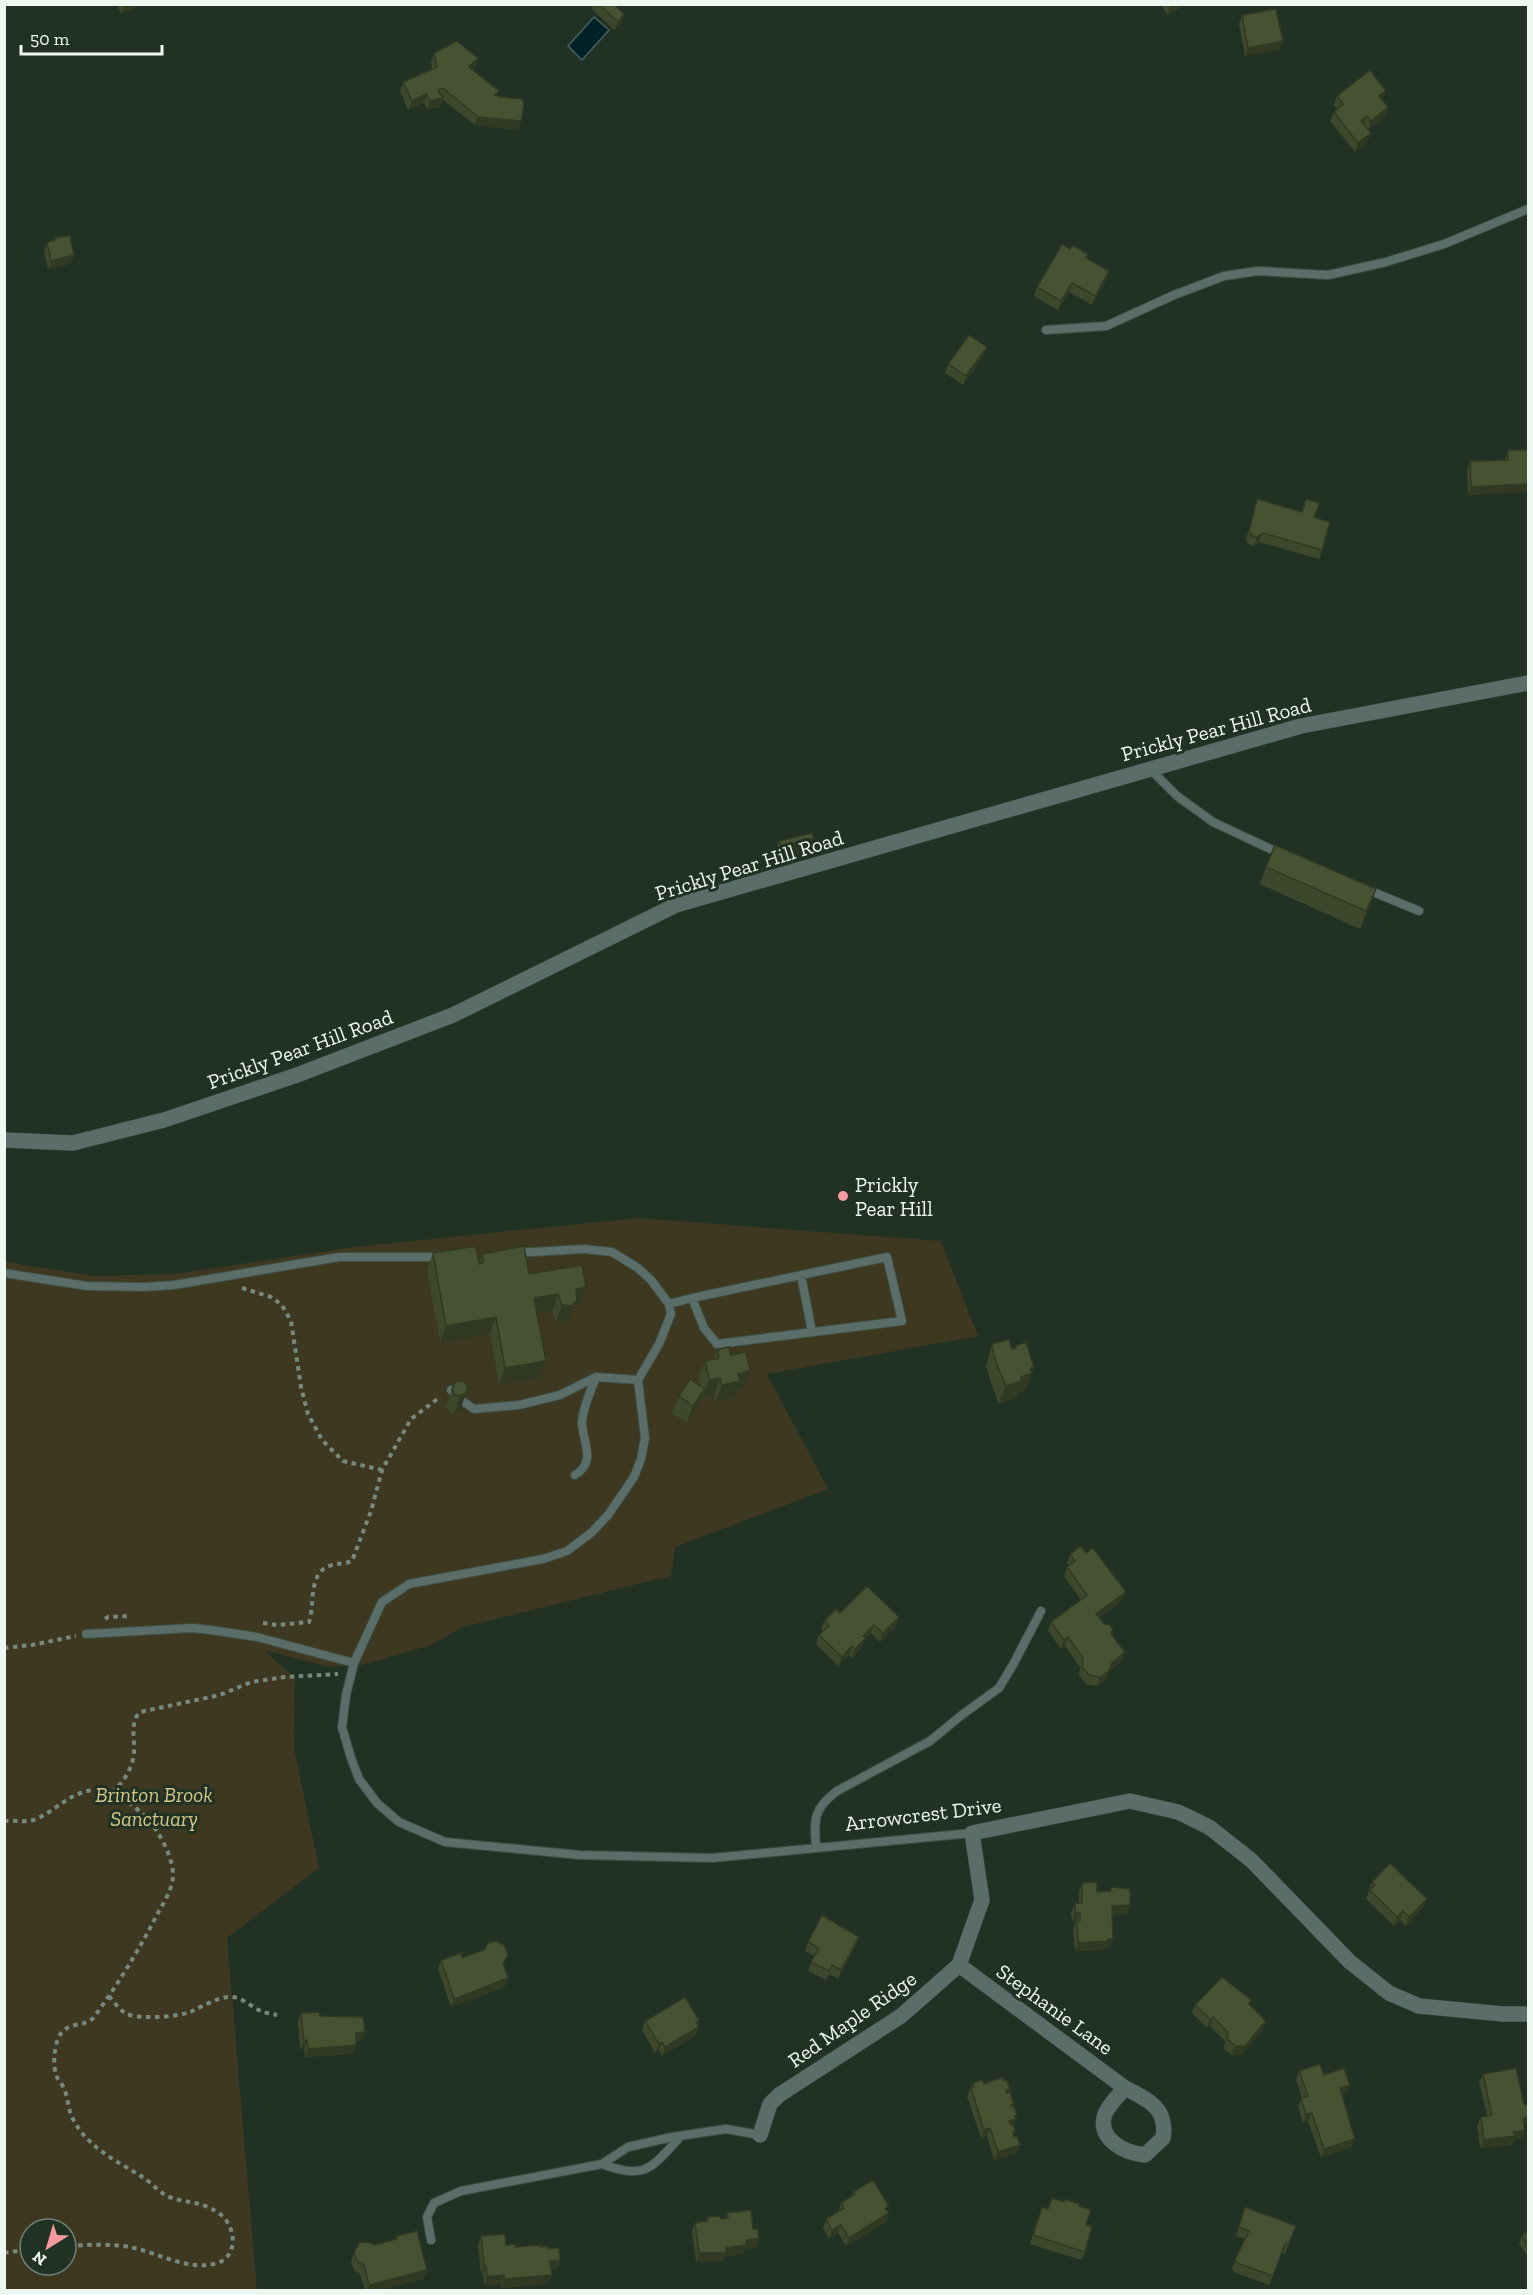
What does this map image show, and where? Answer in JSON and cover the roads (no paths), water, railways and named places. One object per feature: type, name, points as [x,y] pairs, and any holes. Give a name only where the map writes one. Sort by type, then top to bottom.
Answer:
[{"type":"street","name":"Prickly Pear Hill Road","points":[[4,1140],[73,1143],[164,1120],[297,1075],[453,1015],[676,905],[1301,726],[1528,683]]},
{"type":"street","name":"Arrowcrest Drive","points":[[972,1833],[1130,1801],[1178,1812],[1209,1827],[1251,1860],[1350,1962],[1389,1993],[1419,2006],[1503,2014],[1528,2014]]},
{"type":"street","name":"Red Maple Ridge","points":[[760,2135],[770,2104],[779,2095],[901,2016],[959,1965],[982,1900],[972,1833]]},
{"type":"street","name":"Stephanie Lane","points":[[959,1965],[1125,2088],[1146,2098],[1158,2109],[1165,2126],[1163,2138],[1145,2155],[1131,2154],[1117,2146],[1108,2136],[1103,2123],[1106,2112],[1125,2088]]},
{"type":"lane","points":[[1046,330],[1106,326],[1174,295],[1224,276],[1258,271],[1328,275],[1377,264],[1444,244],[1528,209]]},
{"type":"lane","points":[[1150,769],[1177,796],[1213,822],[1294,860]]},
{"type":"lane","points":[[1357,885],[1419,911]]},
{"type":"lane","points":[[451,1389],[461,1400],[474,1408],[519,1405],[560,1395],[596,1377],[638,1380],[659,1344],[671,1314],[669,1304],[651,1280],[638,1268],[612,1252],[563,1249],[502,1254]]},
{"type":"lane","points":[[4,1273],[87,1286],[144,1287],[174,1285],[339,1257],[447,1257]]},
{"type":"lane","points":[[669,1304],[692,1298],[887,1257],[902,1321],[717,1344],[704,1328],[692,1298]]},
{"type":"lane","points":[[801,1275],[812,1332]]},
{"type":"lane","points":[[575,1475],[584,1469],[588,1461],[582,1423],[596,1377]]},
{"type":"lane","name":"Arrowcrest Drive","points":[[638,1380],[645,1438],[641,1459],[634,1477],[620,1499],[591,1533],[567,1551],[543,1559],[409,1584],[382,1602],[354,1663],[346,1695],[342,1727],[359,1779],[377,1803],[399,1822],[445,1842],[580,1855],[712,1858],[972,1833]]},
{"type":"lane","points":[[816,1848],[814,1821],[818,1809],[826,1799],[930,1741],[999,1688],[1041,1611]]},
{"type":"lane","points":[[86,1634],[192,1628],[211,1630],[257,1637],[354,1663]]},
{"type":"lane","points":[[432,2240],[427,2217],[434,2203],[461,2191],[602,2164],[628,2147],[681,2136],[726,2129],[760,2135]]},
{"type":"lane","points":[[602,2164],[621,2171],[640,2172],[654,2165],[681,2136]]},
{"type":"water","points":[[594,17],[609,30],[582,60],[568,46]]},
{"type":"place","name":"Prickly Pear Hill","points":[[843,1196]]},
{"type":"park label","name":"Brinton Brook Sanctuary","points":[[154,1806]]}]
